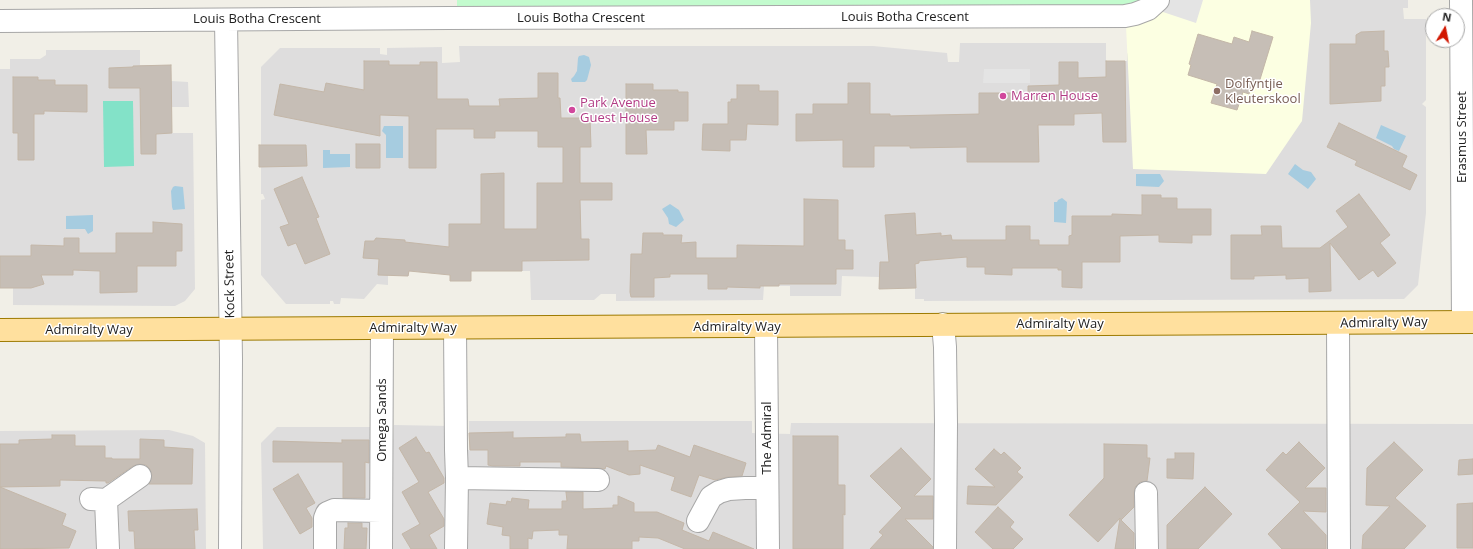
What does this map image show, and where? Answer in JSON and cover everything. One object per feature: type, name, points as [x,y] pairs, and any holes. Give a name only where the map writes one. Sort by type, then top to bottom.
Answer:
[{"type":"main road","name":"Admiralty Way","points":[[0,330],[766,327],[943,324],[1338,324],[1468,322]]},
{"type":"street","name":"Louis Botha Crescent","points":[[0,21],[1125,16],[1148,9],[1158,0]]},
{"type":"street","name":"Erasmus Street","points":[[1461,0],[1468,322]]},
{"type":"street","name":"Kock Street","points":[[226,20],[231,330],[230,549]]},
{"type":"street","points":[[943,324],[945,347],[946,424],[945,549]]},
{"type":"street","points":[[1338,324],[1339,549]]},
{"type":"street","name":"The Admiral","points":[[766,327],[768,549]]},
{"type":"street","name":"Omega Sands","points":[[381,549],[382,328]]},
{"type":"street","points":[[455,328],[457,478],[456,549]]},
{"type":"street","points":[[108,549],[98,499],[140,476]]},
{"type":"street","points":[[457,478],[598,480]]},
{"type":"street","points":[[698,521],[711,497],[719,492],[729,489],[767,488]]},
{"type":"street","points":[[1146,492],[1147,549]]},
{"type":"street","points":[[325,549],[325,518],[327,513],[334,510],[381,511]]},
{"type":"shaded area","points":[[1169,0],[1408,0],[1408,8],[1403,8],[1404,19],[1425,19],[1426,100],[1422,104],[1426,107],[1426,213],[1418,285],[1404,299],[924,301],[924,299],[915,299],[915,288],[879,289],[879,277],[842,276],[841,296],[790,296],[790,286],[764,286],[763,300],[616,301],[616,294],[601,294],[594,300],[531,300],[530,271],[488,271],[488,257],[471,264],[471,281],[450,281],[450,266],[432,270],[431,273],[421,272],[409,267],[409,276],[393,276],[393,273],[388,273],[388,285],[377,284],[364,299],[341,298],[340,304],[334,304],[333,301],[330,301],[330,304],[286,304],[261,275],[261,200],[265,199],[263,194],[261,194],[261,167],[259,167],[259,145],[261,145],[261,67],[280,48],[380,48],[380,54],[387,55],[387,48],[442,47],[442,63],[460,62],[459,46],[873,46],[947,53],[948,62],[959,62],[960,43],[1106,43],[1106,61],[1127,61],[1127,54]]},
{"type":"shaded area","name":"Dolfyntjie Kleuterskool","points":[[1169,0],[1310,0],[1311,23],[1302,121],[1266,174],[1133,169],[1126,26],[1166,4]]},
{"type":"shaded area","points":[[1169,0],[1203,0],[1196,23],[1160,11]]},
{"type":"shaded area","points":[[46,50],[140,50],[140,65],[171,65],[171,81],[188,82],[189,107],[172,107],[172,133],[193,133],[195,289],[185,301],[175,306],[13,305],[13,279],[0,288],[0,69],[10,69],[10,59],[40,59],[46,55]]},
{"type":"shaded area","points":[[984,69],[1030,69],[1030,83],[983,83]]},
{"type":"shaded area","points":[[469,421],[752,421],[752,433],[790,434],[791,423],[1473,424],[1473,549],[263,549],[261,443],[277,427],[379,427],[379,440],[393,440],[394,425],[450,426],[450,451],[469,450]]},
{"type":"shaded area","points":[[169,430],[193,436],[205,443],[206,549],[0,549],[0,431]]},
{"type":"green space","points":[[457,0],[1142,0],[1123,6],[457,9]]},
{"type":"green space","points":[[103,101],[133,101],[134,166],[104,167]]},
{"type":"water","points":[[584,55],[589,57],[591,65],[587,80],[585,82],[572,82],[571,79],[577,71],[578,58],[579,56]]},
{"type":"water","points":[[1381,125],[1406,136],[1399,151],[1376,138]]},
{"type":"water","points":[[384,126],[403,126],[403,158],[386,158],[386,135],[382,131]]},
{"type":"water","points":[[323,150],[330,150],[330,154],[350,154],[350,167],[323,168]]},
{"type":"water","points":[[1295,164],[1303,170],[1311,172],[1316,179],[1308,189],[1288,174]]},
{"type":"water","points":[[1136,174],[1160,174],[1164,181],[1159,187],[1136,186]]},
{"type":"water","points":[[175,186],[183,187],[185,209],[173,210],[171,191]]},
{"type":"water","points":[[1062,198],[1067,202],[1066,223],[1054,222],[1054,202],[1057,202]]},
{"type":"water","points":[[670,204],[679,210],[684,220],[676,227],[669,224],[668,218],[662,209]]},
{"type":"water","points":[[93,215],[93,231],[88,234],[85,229],[66,229],[66,216]]},
{"type":"building","points":[[1252,31],[1273,37],[1258,86],[1252,84],[1249,94],[1243,92],[1237,110],[1211,103],[1217,84],[1188,75],[1191,65],[1189,64],[1198,34],[1232,44],[1234,37],[1249,42]]},
{"type":"building","points":[[1384,31],[1384,51],[1388,51],[1389,67],[1385,67],[1385,86],[1381,86],[1381,101],[1330,104],[1330,44],[1356,44],[1356,35],[1361,32]]},
{"type":"building","points":[[364,61],[389,61],[389,65],[420,65],[420,62],[437,62],[437,99],[468,99],[469,106],[500,106],[499,99],[538,98],[538,73],[558,73],[558,98],[560,98],[561,118],[590,118],[591,147],[580,147],[580,183],[612,183],[612,200],[580,200],[581,239],[589,239],[589,260],[522,261],[522,271],[471,271],[471,281],[450,281],[450,275],[409,271],[408,276],[378,275],[379,259],[363,258],[365,241],[374,241],[376,238],[405,240],[405,242],[449,247],[449,224],[481,224],[481,174],[504,173],[504,229],[537,229],[537,183],[563,183],[563,147],[538,147],[538,131],[495,131],[495,138],[474,138],[474,129],[436,129],[436,168],[409,168],[409,116],[380,115],[380,136],[274,115],[280,84],[324,92],[326,83],[364,90]]},
{"type":"building","points":[[1106,61],[1125,61],[1126,142],[1103,142],[1102,113],[1074,114],[1074,125],[1038,125],[1039,162],[967,162],[967,147],[910,148],[910,146],[874,146],[874,167],[843,167],[843,140],[796,141],[796,114],[813,114],[813,104],[848,104],[848,83],[870,83],[870,114],[890,114],[890,116],[979,114],[979,93],[1028,93],[1028,86],[1059,85],[1059,62],[1078,62],[1078,78],[1106,77]]},
{"type":"building","points":[[171,65],[172,133],[156,134],[156,154],[141,154],[140,88],[109,88],[109,68]]},
{"type":"building","points":[[13,77],[38,77],[38,80],[55,80],[55,85],[87,85],[87,112],[44,111],[44,114],[34,114],[34,160],[18,160],[18,133],[13,133]]},
{"type":"building","points":[[626,84],[653,84],[653,90],[678,90],[678,92],[688,92],[688,121],[674,121],[674,130],[646,130],[647,154],[626,154]]},
{"type":"building","points":[[737,85],[759,85],[759,91],[778,91],[778,125],[747,124],[746,140],[730,140],[730,151],[702,150],[703,124],[728,124],[728,102],[731,102],[731,99],[737,99]]},
{"type":"building","points":[[1339,123],[1407,156],[1402,167],[1417,175],[1410,190],[1355,165],[1357,161],[1327,147]]},
{"type":"building","points":[[356,144],[380,144],[380,168],[356,168]]},
{"type":"building","points":[[259,145],[306,145],[307,166],[259,167]]},
{"type":"building","points":[[302,177],[319,217],[316,218],[330,254],[305,264],[296,243],[288,246],[280,227],[289,224],[274,189]]},
{"type":"building","points":[[1359,194],[1390,235],[1380,243],[1396,263],[1378,277],[1373,270],[1359,280],[1330,243],[1331,291],[1309,292],[1309,278],[1286,279],[1286,275],[1254,276],[1254,279],[1231,279],[1231,235],[1262,235],[1261,226],[1281,226],[1282,248],[1320,248],[1348,227],[1336,211]]},
{"type":"building","points":[[1142,195],[1161,195],[1161,198],[1177,198],[1177,209],[1211,209],[1211,235],[1192,235],[1192,243],[1159,242],[1159,235],[1120,236],[1120,262],[1082,262],[1082,288],[1062,287],[1062,270],[1058,270],[1058,268],[1012,268],[1012,275],[985,274],[985,267],[967,267],[967,257],[919,261],[919,263],[915,264],[916,288],[879,289],[880,262],[889,262],[885,215],[915,213],[916,235],[941,233],[941,236],[951,235],[952,240],[1006,240],[1006,226],[1030,226],[1030,240],[1039,240],[1039,245],[1069,245],[1069,236],[1072,235],[1072,216],[1112,216],[1112,214],[1142,215]]},
{"type":"building","points":[[804,199],[838,200],[838,240],[845,240],[845,250],[853,250],[853,269],[836,269],[836,284],[779,284],[779,286],[760,286],[760,288],[727,287],[727,289],[708,289],[708,274],[670,274],[670,277],[654,278],[654,297],[631,297],[631,254],[642,254],[643,233],[682,235],[681,243],[696,242],[696,258],[737,258],[737,245],[804,246]]},
{"type":"building","points":[[153,222],[182,224],[182,251],[176,251],[176,266],[137,266],[137,292],[100,293],[100,271],[73,270],[73,275],[41,275],[44,284],[31,288],[0,288],[0,256],[31,256],[31,245],[64,246],[64,238],[79,238],[79,253],[116,253],[116,233],[153,233]]},
{"type":"building","points":[[513,432],[513,438],[566,437],[566,434],[580,434],[581,442],[628,441],[628,451],[656,450],[658,445],[690,457],[694,445],[746,463],[742,476],[715,480],[699,475],[691,497],[671,490],[675,477],[640,465],[640,474],[629,475],[606,466],[605,469],[561,467],[561,462],[520,462],[520,466],[493,466],[488,465],[488,450],[470,450],[469,433]]},
{"type":"building","points":[[52,435],[75,435],[75,446],[105,446],[105,458],[112,459],[140,459],[140,439],[164,440],[164,447],[193,449],[192,484],[149,484],[152,475],[150,469],[146,465],[139,464],[133,466],[108,483],[106,483],[106,481],[60,480],[60,486],[0,487],[0,444],[19,444],[19,440],[52,439]]},
{"type":"building","points":[[793,436],[838,436],[838,485],[845,485],[843,549],[793,549]]},
{"type":"building","points":[[416,437],[426,453],[429,452],[444,478],[444,483],[428,492],[444,519],[444,526],[429,535],[437,549],[411,549],[402,534],[420,524],[402,492],[419,482],[399,448]]},
{"type":"building","points":[[342,440],[369,440],[369,463],[365,462],[365,498],[343,498],[343,462],[273,462],[273,441],[342,443]]},
{"type":"building","points":[[1299,442],[1325,468],[1305,488],[1326,488],[1326,512],[1303,511],[1326,535],[1326,549],[1282,549],[1268,534],[1300,502],[1266,470],[1283,452],[1286,455]]},
{"type":"building","points":[[1394,442],[1423,470],[1395,498],[1426,526],[1404,549],[1362,549],[1363,535],[1390,506],[1366,505],[1367,468]]},
{"type":"building","points":[[1104,444],[1147,445],[1147,458],[1150,458],[1147,481],[1140,482],[1135,487],[1134,507],[1121,520],[1134,533],[1134,549],[1115,549],[1120,518],[1098,542],[1069,515],[1104,478]]},
{"type":"building","points":[[901,448],[931,479],[914,496],[933,496],[933,519],[905,519],[933,547],[933,549],[870,549],[883,535],[879,532],[902,508],[870,476]]},
{"type":"building","points":[[994,449],[1001,455],[1004,452],[1021,468],[1017,472],[1023,477],[996,505],[967,504],[968,486],[995,487],[975,469]]},
{"type":"building","points":[[1175,453],[1194,453],[1193,479],[1167,478],[1167,459],[1175,459]]},
{"type":"building","points":[[1473,459],[1473,474],[1458,475],[1459,460]]},
{"type":"building","points":[[298,474],[315,503],[306,508],[312,518],[312,527],[300,534],[273,489]]},
{"type":"building","points":[[0,487],[66,514],[62,525],[76,531],[69,548],[0,549]]},
{"type":"building","points":[[1205,487],[1232,514],[1198,549],[1167,549],[1167,525]]},
{"type":"building","points":[[566,492],[583,492],[583,509],[613,508],[613,505],[618,505],[618,496],[634,503],[634,512],[657,512],[684,523],[682,530],[709,541],[713,532],[754,549],[685,549],[658,538],[639,537],[639,541],[632,541],[632,549],[567,549],[568,535],[559,535],[559,530],[533,531],[532,539],[528,538],[528,549],[510,549],[510,536],[502,535],[503,527],[487,524],[490,503],[506,505],[507,501],[511,502],[512,498],[529,500],[528,509],[562,509],[562,501],[567,501]]},
{"type":"building","points":[[1473,503],[1473,548],[1457,548],[1457,504]]},
{"type":"building","points":[[998,507],[1014,522],[1010,527],[1023,539],[1013,549],[993,549],[975,532]]},
{"type":"building","points":[[197,509],[198,530],[194,530],[195,549],[135,549],[134,531],[129,531],[128,511]]},
{"type":"building","points":[[348,523],[362,523],[362,528],[367,528],[366,549],[344,549],[345,528],[348,528]]},
{"type":"place","name":"Dolfyntjie Kleuterskool","points":[[1217,91]]},
{"type":"place","name":"Marren House","points":[[1003,96]]},
{"type":"place","name":"Park Avenue Guest House","points":[[572,110]]}]
